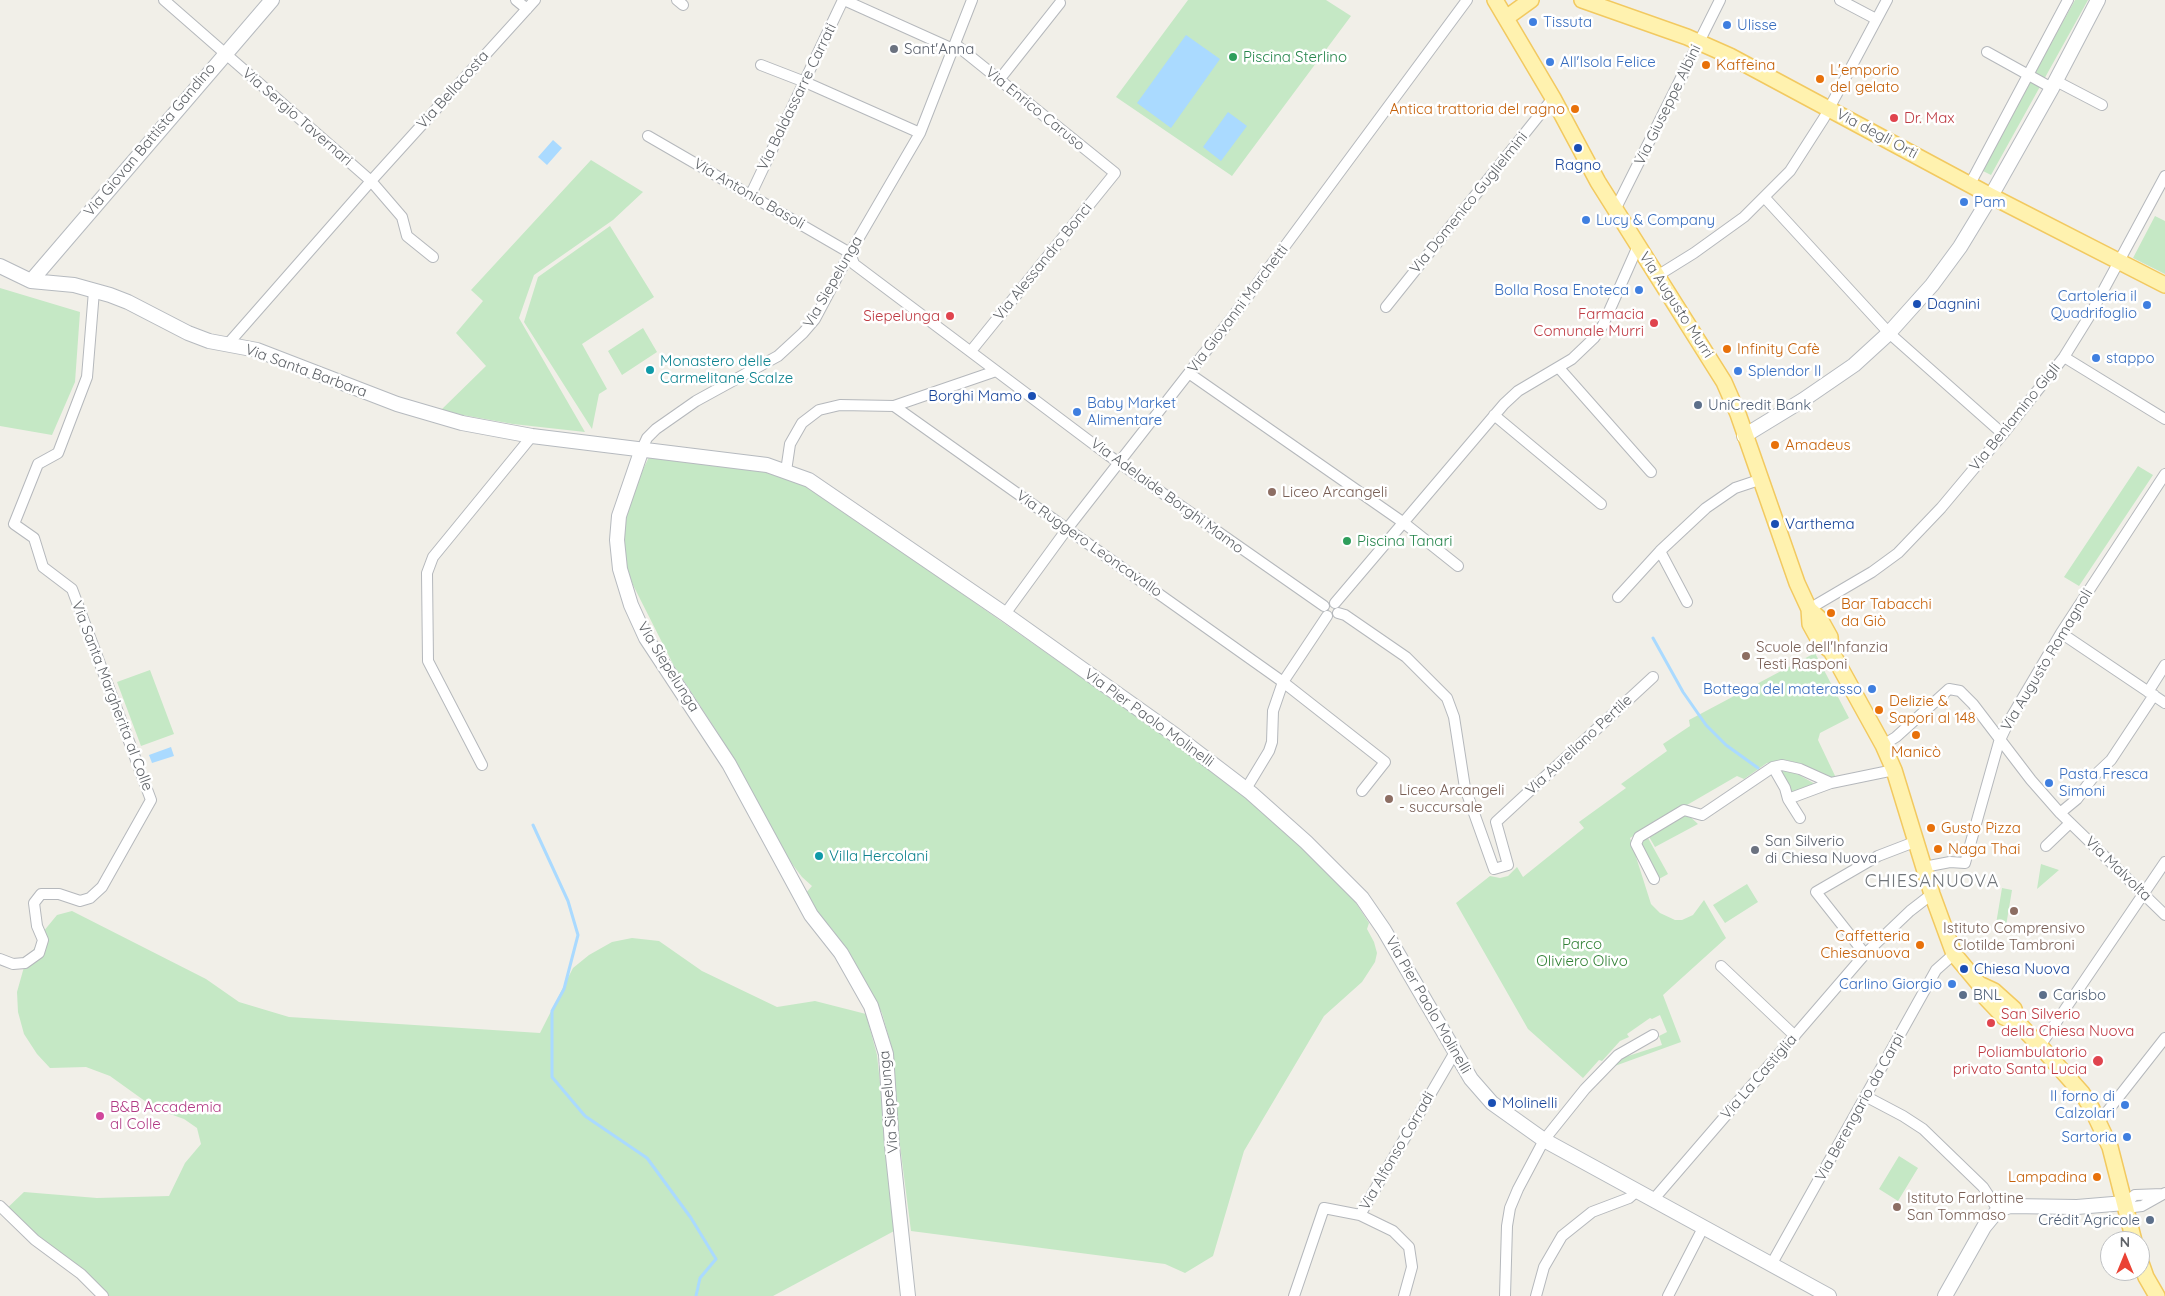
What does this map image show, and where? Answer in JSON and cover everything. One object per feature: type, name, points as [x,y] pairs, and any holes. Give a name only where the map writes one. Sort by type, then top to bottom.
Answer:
[{"type":"main road","name":"Via Augusto Murri","points":[[1495,0],[1553,98],[1578,148],[1615,210],[1724,382],[1786,556],[1809,609],[1810,624],[1820,642],[1831,651],[1883,745],[1894,770],[1932,894],[1954,954],[1979,984],[1986,998],[2004,1017],[2018,1023],[2082,1092],[2099,1122],[2110,1147],[2132,1231]]},
{"type":"main road","points":[[1506,18],[1531,0]]},
{"type":"main road","name":"Via degli Orti","points":[[1582,0],[1599,3],[1699,42],[1829,108],[1991,196],[2165,286]]},
{"type":"main road","points":[[2148,1281],[2157,1296]]},
{"type":"street","name":"Via Sergio Tavernari","points":[[164,0],[371,181]]},
{"type":"street","name":"Via Giovan Battista Gandino","points":[[30,281],[272,0]]},
{"type":"street","points":[[516,0],[527,9]]},
{"type":"street","name":"Via Bellacosta","points":[[226,345],[535,0]]},
{"type":"street","name":"Via Enrico Caruso","points":[[844,0],[954,46],[1115,173]]},
{"type":"street","name":"Via Baldassarre Carrati","points":[[751,194],[844,0]]},
{"type":"street","name":"Via Siepelunga","points":[[908,1296],[892,1146],[886,1054],[871,1006],[841,953],[811,915],[730,764],[646,638],[631,605],[620,569],[617,540],[619,516],[647,438],[656,429],[696,401],[768,363],[803,333],[815,319],[850,252],[920,133],[972,0]]},
{"type":"street","name":"Via Giovanni Marchetti","points":[[1005,614],[1067,529],[1190,374],[1467,0]]},
{"type":"street","name":"Via Giuseppe Albini","points":[[1615,210],[1720,0]]},
{"type":"street","points":[[1840,0],[1876,20]]},
{"type":"street","points":[[1657,276],[1714,240],[1765,198],[1798,160],[1829,108],[1887,0]]},
{"type":"street","points":[[1970,184],[2068,0]]},
{"type":"street","points":[[1744,436],[1832,381],[1889,333],[1948,264],[1991,196],[2054,84],[2098,0]]},
{"type":"street","points":[[999,80],[1060,3]]},
{"type":"street","points":[[1987,52],[2028,76],[2054,84],[2102,105]]},
{"type":"street","points":[[761,65],[805,82],[920,133]]},
{"type":"street","name":"Via Domenico Guglielmini","points":[[1386,307],[1553,98]]},
{"type":"street","name":"Via Antonio Basoli","points":[[648,136],[850,252]]},
{"type":"street","name":"Via Alessandro Bonci","points":[[971,351],[1115,173]]},
{"type":"street","name":"Via Beniamino Gigli","points":[[1809,609],[1872,572],[1898,553],[1941,508],[2003,434],[2064,356],[2119,262],[2165,176]]},
{"type":"street","points":[[371,181],[402,217],[407,236],[433,257]]},
{"type":"street","points":[[1765,198],[1889,333],[2003,434]]},
{"type":"street","points":[[1246,789],[1269,751],[1272,742],[1273,711],[1283,682],[1326,611],[1333,617],[1337,608],[1404,523],[1494,415],[1518,391],[1572,359],[1599,332],[1638,246]]},
{"type":"street","name":"Via Adelaide Borghi Mamo","points":[[850,252],[854,264],[1120,463],[1326,611]]},
{"type":"street","name":"Via Santa Barbara","points":[[0,266],[30,281],[74,285],[128,302],[188,333],[226,345],[263,352],[370,394],[431,415],[494,430],[642,449]]},
{"type":"street","name":"Via Santa Margherita al Colle","points":[[0,959],[13,964],[26,963],[40,953],[42,940],[36,926],[34,903],[41,894],[59,894],[80,901],[90,898],[102,888],[151,800],[72,589],[43,567],[34,538],[14,524],[38,464],[58,452],[87,378],[94,291]]},
{"type":"street","points":[[2064,356],[2165,419]]},
{"type":"street","points":[[1559,368],[1651,472]]},
{"type":"street","points":[[786,471],[790,444],[802,423],[820,410],[840,405],[894,406],[996,370]]},
{"type":"street","points":[[1190,374],[1404,523],[1458,566]]},
{"type":"street","name":"Via Ruggero Leoncavallo","points":[[894,406],[1283,682],[1385,762],[1362,791]]},
{"type":"street","points":[[1494,415],[1601,504]]},
{"type":"street","points":[[482,765],[428,661],[427,573],[433,556],[532,436]]},
{"type":"street","name":"Via Pier Paolo Molinelli","points":[[642,449],[767,465],[809,480],[1005,614],[1175,735],[1246,789],[1306,842],[1362,898],[1384,930],[1470,1079],[1492,1103],[1544,1140],[1829,1296]]},
{"type":"street","name":"Via Augusto Romagnoli","points":[[1924,867],[1950,862],[1965,863],[2000,742],[2009,721],[2061,634],[2165,474]]},
{"type":"street","points":[[1618,598],[1660,551],[1706,508],[1735,488],[1759,480]]},
{"type":"street","points":[[1660,551],[1687,602]]},
{"type":"street","name":"Via Aureliano Pertile","points":[[1337,608],[1406,657],[1447,698],[1454,717],[1465,788],[1494,869],[1508,865],[1496,822],[1653,677]]},
{"type":"street","points":[[2061,634],[2165,703]]},
{"type":"street","points":[[2060,813],[2076,799],[2094,776],[2111,760],[2151,694],[2165,666]]},
{"type":"street","name":"Via Malvolta","points":[[1883,745],[1896,737],[1950,689],[1955,689],[1964,694],[2000,742],[2060,813],[2165,915]]},
{"type":"street","points":[[1654,880],[1636,844],[1639,837],[1684,810],[1702,815],[1773,767],[1782,765],[1800,768],[1831,784]]},
{"type":"street","points":[[1773,767],[1785,788],[1788,799],[1800,818]]},
{"type":"street","points":[[1788,799],[1831,784],[1894,770]]},
{"type":"street","points":[[2046,846],[2070,823]]},
{"type":"street","points":[[1865,954],[1816,892],[1878,856],[1917,841]]},
{"type":"street","points":[[2040,1046],[2165,862]]},
{"type":"street","name":"Via La Castiglia","points":[[1653,1200],[1865,954],[1910,911],[1932,894]]},
{"type":"street","name":"Via Berengario da Carpi","points":[[1772,1265],[1936,970],[1954,954]]},
{"type":"street","points":[[1721,966],[1795,1036]]},
{"type":"street","points":[[1505,1296],[1507,1226],[1510,1208],[1544,1140],[1585,1089],[1618,1055],[1653,1035]]},
{"type":"street","points":[[2099,1122],[2165,1038]]},
{"type":"street","name":"Via Alfonso Corradi","points":[[1294,1296],[1324,1208],[1360,1215],[1455,1052]]},
{"type":"street","points":[[1867,1097],[1904,1116],[1923,1129],[1984,1187],[1998,1210]]},
{"type":"street","points":[[1536,1296],[1544,1267],[1562,1236],[1592,1212],[1629,1198],[1637,1191]]},
{"type":"street","points":[[1945,1296],[1984,1227],[1998,1210],[2010,1206],[2077,1207],[2125,1203],[2134,1207],[2142,1206],[2164,1194]]},
{"type":"street","points":[[0,1206],[35,1240],[81,1274],[103,1296]]},
{"type":"street","points":[[1360,1215],[1394,1230],[1409,1247],[1412,1267],[1404,1296]]},
{"type":"street","points":[[1668,1296],[1703,1228]]},
{"type":"green space","name":"Piscina Sterlino","points":[[1188,0],[1326,0],[1351,16],[1232,176],[1116,97]]},
{"type":"green space","points":[[2075,0],[2088,0],[1991,175],[1981,170]]},
{"type":"green space","points":[[591,160],[643,192],[613,220],[534,275],[519,318],[585,432],[513,424],[440,411],[486,366],[456,333],[483,301],[471,290]]},
{"type":"green space","points":[[2155,216],[2165,221],[2165,274],[2133,258]]},
{"type":"green space","points":[[610,226],[654,297],[582,344],[607,389],[599,394],[592,429],[524,322],[538,277]]},
{"type":"green space","points":[[0,288],[80,312],[75,382],[52,435],[0,426]]},
{"type":"green space","points":[[643,328],[657,352],[622,375],[608,351]]},
{"type":"green space","points":[[649,457],[767,471],[810,487],[1236,786],[1324,863],[1354,900],[1369,923],[1367,929],[1377,953],[1375,962],[1362,982],[1324,1016],[1244,1151],[1213,1256],[1185,1273],[1165,1264],[911,1231],[898,1130],[892,1049],[882,1013],[833,930],[820,917],[805,894],[812,886],[802,877],[767,831],[718,733],[674,666],[633,585],[621,552],[622,527],[633,490]]},
{"type":"green space","points":[[2138,466],[2153,475],[2079,586],[2064,577]]},
{"type":"green space","name":"Parco Oliviero Olivo","points":[[1815,653],[1849,718],[1820,733],[1818,740],[1837,780],[1830,781],[1801,764],[1786,760],[1767,763],[1744,779],[1737,776],[1630,838],[1651,904],[1660,913],[1675,920],[1682,920],[1693,915],[1704,900],[1726,938],[1663,995],[1681,1042],[1612,1067],[1619,1059],[1662,1045],[1659,1036],[1667,1032],[1660,1015],[1652,1019],[1650,1018],[1627,1034],[1629,1037],[1620,1041],[1583,1078],[1528,1029],[1456,903],[1490,876],[1500,878],[1508,876],[1517,867],[1523,877],[1584,828],[1579,822],[1626,788],[1621,784],[1667,751],[1663,744],[1690,726],[1689,720]]},
{"type":"green space","points":[[150,670],[174,734],[141,746],[117,682]]},
{"type":"green space","points":[[1779,768],[1790,770],[1817,785],[1793,794],[1785,783]]},
{"type":"green space","points":[[1686,813],[1698,824],[1655,847],[1648,835]]},
{"type":"green space","points":[[1648,838],[1668,874],[1659,879],[1639,843]]},
{"type":"green space","points":[[2041,864],[2059,870],[2037,889]]},
{"type":"green space","points":[[1747,884],[1758,902],[1725,923],[1713,905]]},
{"type":"green space","points":[[2002,888],[2012,890],[2006,926],[1996,924]]},
{"type":"green space","points":[[72,911],[206,979],[239,1002],[289,1017],[540,1033],[573,968],[589,955],[612,942],[632,938],[659,941],[702,971],[777,1007],[815,1001],[866,1014],[877,1055],[896,1230],[773,1296],[103,1296],[1,1214],[24,1192],[97,1198],[169,1196],[185,1163],[201,1144],[197,1128],[184,1119],[156,1109],[110,1076],[86,1067],[50,1068],[37,1054],[24,1034],[18,1012],[17,992],[24,967],[43,932],[57,915]]},
{"type":"green space","points":[[1899,1156],[1918,1168],[1898,1201],[1879,1189]]},
{"type":"water","points":[[1186,35],[1220,59],[1171,128],[1137,103]]},
{"type":"water","points":[[1228,112],[1247,126],[1221,161],[1203,147]]},
{"type":"water","points":[[553,140],[562,148],[547,165],[538,157]]},
{"type":"water","points":[[171,747],[174,756],[152,763],[149,755]]},
{"type":"waterway","points":[[1653,638],[1683,692],[1706,725],[1726,745],[1758,768]]},
{"type":"waterway","points":[[533,825],[568,901],[578,935],[564,989],[552,1011],[552,1077],[585,1116],[647,1158],[691,1218],[716,1259],[700,1278],[696,1296]]},
{"type":"place","name":"Tissuta","points":[[1533,22]]},
{"type":"place","name":"Ulisse","points":[[1727,25]]},
{"type":"place","name":"Sant'Anna","points":[[894,49]]},
{"type":"place","name":"Piscina Sterlino","points":[[1233,57]]},
{"type":"place","name":"All'Isola Felice","points":[[1550,62]]},
{"type":"place","name":"Kaffeina","points":[[1706,65]]},
{"type":"place","name":"L'emporio del gelato","points":[[1820,79]]},
{"type":"place","name":"Antica trattoria del ragno","points":[[1575,109]]},
{"type":"place","name":"Dr. Max","points":[[1894,118]]},
{"type":"place","name":"Ragno","points":[[1578,148]]},
{"type":"place","name":"Pam","points":[[1964,202]]},
{"type":"place","name":"Lucy & Company","points":[[1586,220]]},
{"type":"place","name":"Bolla Rosa Enoteca","points":[[1639,290]]},
{"type":"place","name":"Dagnini","points":[[1917,304]]},
{"type":"place","name":"Cartoleria il Quadrifoglio","points":[[2147,305]]},
{"type":"place","name":"Siepelunga","points":[[950,316]]},
{"type":"place","name":"Farmacia Comunale Murri","points":[[1654,323]]},
{"type":"place","name":"Infinity Cafè","points":[[1727,349]]},
{"type":"place","name":"stappo","points":[[2096,358]]},
{"type":"place","name":"Monastero delle Carmelitane Scalze","points":[[650,370]]},
{"type":"place","name":"Splendor II","points":[[1738,371]]},
{"type":"place","name":"Borghi Mamo","points":[[1032,396]]},
{"type":"place","name":"UniCredit Bank","points":[[1698,405]]},
{"type":"place","name":"Baby Market Alimentare","points":[[1077,412]]},
{"type":"place","name":"Amadeus","points":[[1775,445]]},
{"type":"place","name":"Liceo Arcangeli","points":[[1272,492]]},
{"type":"place","name":"Varthema","points":[[1775,524]]},
{"type":"place","name":"Piscina Tanari","points":[[1347,541]]},
{"type":"place","name":"Bar Tabacchi da Giò","points":[[1831,613]]},
{"type":"place","name":"Scuole dell'Infanzia Testi Rasponi","points":[[1746,656]]},
{"type":"place","name":"Bottega del materasso","points":[[1872,689]]},
{"type":"place","name":"Delizie & Sapori al 148","points":[[1879,710]]},
{"type":"place","name":"Manicò","points":[[1916,735]]},
{"type":"place","name":"Pasta Fresca Simoni","points":[[2049,783]]},
{"type":"place","name":"Liceo Arcangeli - succursale","points":[[1389,799]]},
{"type":"place","name":"Gusto Pizza","points":[[1931,828]]},
{"type":"place","name":"Naga Thai","points":[[1938,849]]},
{"type":"place","name":"San Silverio di Chiesa Nuova","points":[[1755,850]]},
{"type":"place","name":"Villa Hercolani","points":[[819,856]]},
{"type":"place","name":"Istituto Comprensivo Clotilde Tambroni","points":[[2014,911]]},
{"type":"place","name":"Caffetteria Chiesanuova","points":[[1920,945]]},
{"type":"place","name":"Chiesa Nuova","points":[[1964,969]]},
{"type":"place","name":"Carlino Giorgio","points":[[1952,984]]},
{"type":"place","name":"BNL","points":[[1963,995]]},
{"type":"place","name":"Carisbo","points":[[2043,995]]},
{"type":"place","name":"San Silverio della Chiesa Nuova","points":[[1991,1023]]},
{"type":"place","name":"Poliambulatorio privato Santa Lucia","points":[[2098,1061]]},
{"type":"place","name":"Molinelli","points":[[1492,1103]]},
{"type":"place","name":"Il forno di Calzolari","points":[[2125,1105]]},
{"type":"place","name":"B&B Accademia al Colle","points":[[100,1116]]},
{"type":"place","name":"Sartoria","points":[[2127,1137]]},
{"type":"place","name":"Lampadina","points":[[2097,1177]]},
{"type":"place","name":"Istituto Farlottine San Tommaso","points":[[1897,1207]]},
{"type":"place","name":"Crédit Agricole","points":[[2150,1220]]},
{"type":"district","name":"CHIESANUOVA","points":[[1932,882]]}]
